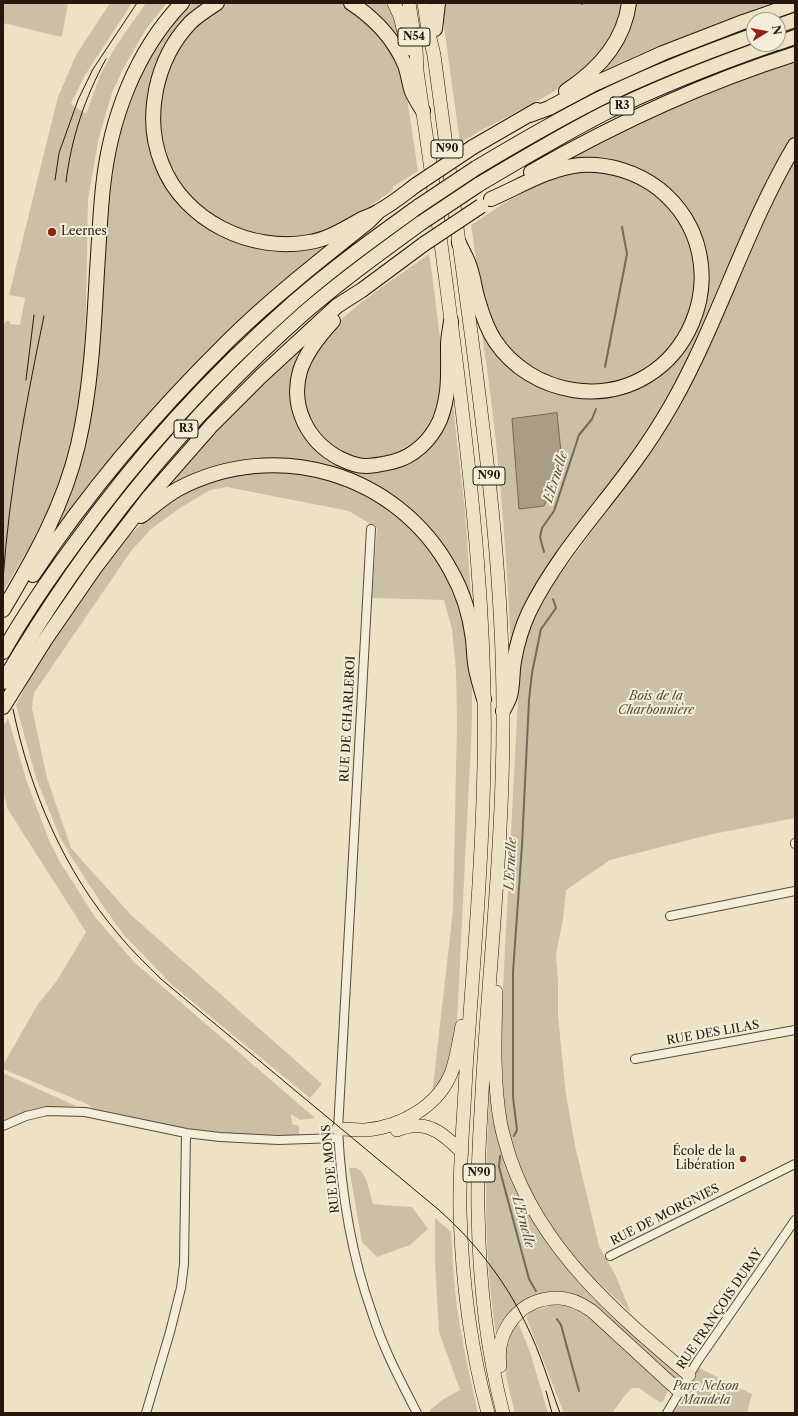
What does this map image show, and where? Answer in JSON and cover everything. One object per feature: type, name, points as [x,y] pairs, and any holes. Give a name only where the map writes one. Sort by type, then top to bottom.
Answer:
[{"type":"highway","points":[[3,610],[43,539],[71,471],[78,445],[89,377],[103,186],[115,124],[123,96],[145,52],[161,28],[182,3]]},
{"type":"highway","points":[[217,3],[190,22],[175,42],[165,61],[157,85],[153,108],[154,135],[162,164],[174,186],[191,208],[221,228],[245,238],[274,244],[311,242],[326,238],[378,212],[473,147],[530,114],[575,85],[602,61],[618,38],[629,3]]},
{"type":"highway","points":[[351,3],[363,10],[394,44],[405,66],[413,93],[423,111]]},
{"type":"highway","points":[[394,3],[400,16],[409,50],[417,71]]},
{"type":"highway","name":"N54","points":[[409,3],[416,48],[417,71]]},
{"type":"highway","name":"N54","points":[[424,3],[434,55]]},
{"type":"highway","name":"N90","points":[[432,3],[435,29],[434,55],[487,453],[501,627],[503,711],[501,796],[492,945],[486,1007],[479,1144],[478,1210],[482,1286],[490,1347],[503,1413]]},
{"type":"highway","points":[[435,29],[438,3]]},
{"type":"highway","points":[[530,114],[549,108],[594,84],[663,53],[736,24],[795,4]]},
{"type":"highway","name":"R3","points":[[3,652],[48,580],[138,461],[188,405],[240,351],[295,301],[354,254],[419,206],[476,168],[524,139],[599,99],[664,70],[746,38]]},
{"type":"highway","name":"R3","points":[[3,682],[62,586],[151,468],[199,415],[250,363],[304,313],[363,265],[421,223],[478,185],[531,153],[606,113],[672,83],[751,52]]},
{"type":"highway","points":[[3,707],[44,640],[94,569],[153,492],[212,425],[261,376],[337,306],[486,202],[503,188],[541,166],[640,115],[759,65],[795,54]]},
{"type":"highway","name":"N90","points":[[417,71],[468,455],[477,546],[483,636],[483,788],[460,1210],[464,1287],[473,1349],[488,1413]]},
{"type":"highway","points":[[503,711],[510,696],[514,660],[520,634],[529,612],[542,587],[563,555],[652,438],[672,403],[703,342],[779,172],[795,144]]},
{"type":"highway","points":[[459,242],[471,270],[485,321],[495,341],[507,356],[525,371],[541,381],[560,388],[580,391],[599,391],[619,387],[636,381],[651,373],[667,361],[681,344],[692,326],[698,307],[702,285],[702,265],[697,243],[688,223],[666,195],[649,182],[631,173],[614,168],[592,165],[578,166],[547,173],[486,202]]},
{"type":"highway","points":[[3,620],[58,538],[82,506],[129,447],[176,395],[230,340],[274,299],[368,222],[378,212]]},
{"type":"highway","points":[[362,290],[323,331],[309,352],[300,371],[297,394],[300,412],[306,429],[329,453],[347,462],[364,466],[382,465],[401,460],[415,452],[432,436],[447,399],[449,372],[448,343],[451,321]]},
{"type":"highway","points":[[123,532],[157,503],[177,490],[202,478],[224,471],[251,466],[277,464],[300,466],[327,471],[369,488],[392,502],[426,533],[451,570],[461,591],[469,617],[476,669],[484,699]]},
{"type":"highway","points":[[492,945],[496,966],[495,1028],[497,1094],[500,1121],[518,1180],[531,1206],[567,1260],[608,1303],[689,1375]]},
{"type":"highway","points":[[338,1133],[365,1130],[401,1122],[431,1102],[442,1090],[452,1072],[458,1051],[462,1026],[470,1008]]},
{"type":"highway","points":[[338,1133],[383,1134],[414,1125],[430,1127],[444,1135],[462,1152]]},
{"type":"highway","points":[[500,1400],[502,1379],[499,1362],[500,1350],[504,1332],[508,1323],[526,1307],[549,1298],[559,1298],[577,1302],[592,1311],[679,1391]]},
{"type":"street","name":"RUE DE CHARLEROI","points":[[350,910],[371,529]]},
{"type":"street","points":[[670,916],[795,891]]},
{"type":"street","name":"RUE DE MONS","points":[[350,910],[342,1034],[338,1133],[344,1195],[355,1258],[372,1314],[386,1350],[417,1413]]},
{"type":"street","name":"RUE DES LILAS","points":[[635,1059],[795,1030]]},
{"type":"street","points":[[3,1126],[26,1116],[46,1111],[85,1112],[186,1133],[220,1137],[278,1140],[338,1133]]},
{"type":"street","points":[[146,1413],[170,1332],[181,1288],[184,1264],[186,1133]]},
{"type":"street","name":"RUE DE MORGNIES","points":[[610,1256],[795,1164]]},
{"type":"street","name":"RUE FRANÇOIS DURAY","points":[[667,1413],[689,1375],[795,1220]]},
{"type":"green space","points":[[3,3],[68,3],[62,37],[3,23]]},
{"type":"green space","points":[[110,3],[132,3],[85,75],[71,104],[86,114],[101,73],[116,46],[146,3],[167,3],[146,29],[123,69],[112,93],[99,137],[88,199],[83,380],[64,476],[29,548],[3,591],[3,327],[6,321],[10,321],[10,324],[20,325],[25,298],[9,295],[58,97],[76,55]]},
{"type":"green space","points":[[188,3],[209,3],[154,80],[160,167],[224,235],[333,239],[303,266],[49,540],[75,474],[107,195],[123,111],[150,54]]},
{"type":"green space","points":[[229,3],[340,3],[358,14],[374,28],[388,46],[398,65],[406,91],[418,171],[393,187],[393,190],[349,219],[330,229],[307,236],[278,238],[264,236],[232,227],[206,210],[185,188],[170,162],[162,134],[161,104],[168,73],[182,44],[203,20]]},
{"type":"green space","points":[[358,3],[386,3],[395,22],[399,39],[397,41]]},
{"type":"green space","points":[[443,3],[622,3],[614,30],[600,53],[581,72],[559,88],[534,103],[460,143],[444,27]]},
{"type":"green space","points":[[632,3],[776,3],[746,12],[704,29],[588,80]]},
{"type":"green space","points":[[795,61],[795,139],[671,399],[511,648],[500,484],[480,321],[522,374],[614,392],[682,350],[704,251],[650,178],[558,164],[664,111],[713,91]]},
{"type":"green space","name":"Bois de la Charbonnière","points":[[795,159],[795,818],[713,834],[610,860],[566,890],[563,919],[556,954],[558,1016],[566,1095],[575,1145],[599,1246],[615,1274],[631,1313],[581,1265],[554,1231],[531,1192],[514,1150],[508,1129],[503,1088],[501,1026],[519,678],[525,643],[536,615],[554,583],[657,442],[695,375],[767,214]]},
{"type":"green space","points":[[588,171],[611,174],[632,180],[647,188],[661,199],[679,221],[694,255],[695,294],[688,318],[682,331],[669,348],[654,362],[637,373],[619,380],[600,384],[580,383],[560,379],[540,371],[528,364],[508,346],[493,322],[484,296],[480,282],[471,225],[502,204],[547,180],[568,174]]},
{"type":"green space","points":[[429,254],[442,356],[441,387],[435,416],[428,429],[419,440],[402,452],[381,459],[366,460],[345,456],[319,435],[308,415],[305,404],[304,385],[305,377],[311,362],[327,335],[349,313],[375,292]]},
{"type":"green space","points":[[313,337],[294,402],[339,464],[414,458],[452,396],[465,511],[472,610],[391,497],[276,461],[156,498],[222,424],[266,379]]},
{"type":"green space","points":[[260,471],[301,473],[327,478],[367,495],[392,511],[413,530],[428,547],[446,574],[456,594],[459,604],[469,652],[472,728],[457,1020],[453,1050],[447,1068],[432,1095],[453,910],[457,722],[456,671],[452,629],[444,600],[372,598],[377,528],[349,511],[227,487],[210,490],[180,508],[151,529],[131,551],[34,693],[32,708],[47,778],[71,848],[131,915],[322,1084],[310,1098],[172,985],[124,935],[105,909],[70,855],[59,835],[36,778],[16,705],[28,679],[101,572],[128,537],[149,516],[172,500],[196,488],[221,479]]},
{"type":"green space","points":[[8,718],[27,782],[49,840],[60,862],[95,917],[134,962],[315,1118],[300,1120],[291,1114],[292,1124],[299,1126],[299,1135],[235,1133],[193,1129],[112,1115],[93,1109],[87,1104],[3,1069],[3,1065],[38,1004],[56,982],[86,932],[7,808],[3,787],[3,727]]},
{"type":"green space","points":[[5,1074],[76,1106],[30,1111],[3,1121],[3,1075]]},
{"type":"green space","points":[[490,1077],[523,1201],[680,1376],[679,1378],[673,1380],[606,1319],[544,1296],[497,1341],[492,1306],[486,1219]]},
{"type":"green space","points":[[349,1168],[357,1168],[364,1175],[373,1204],[412,1207],[428,1229],[410,1245],[377,1257],[362,1242]]},
{"type":"green space","points":[[435,1218],[451,1232],[457,1309],[465,1355],[478,1413],[431,1413],[430,1410],[442,1400],[460,1390],[439,1332],[435,1263]]},
{"type":"green space","points":[[553,1305],[573,1308],[590,1317],[666,1386],[668,1390],[663,1402],[659,1402],[639,1388],[632,1388],[612,1413],[564,1413],[526,1317],[533,1311]]},
{"type":"green space","points":[[518,1322],[530,1352],[548,1413],[515,1413],[505,1367],[505,1356],[511,1333]]},
{"type":"green space","name":"Parc Nelson Mandela","points":[[699,1368],[752,1394],[747,1413],[670,1413]]},
{"type":"shaded area","points":[[557,413],[562,462],[544,506],[519,509],[512,419]]},
{"type":"waterway","name":"L'Ernelle","points":[[605,367],[627,254],[622,227]]},
{"type":"waterway","name":"L'Ernelle","points":[[544,552],[540,537],[542,528],[554,511],[579,435],[592,419],[596,409]]},
{"type":"waterway","name":"L'Ernelle","points":[[514,1136],[517,1130],[513,1097],[513,972],[522,845],[529,700],[532,673],[541,629],[556,608],[553,599]]},
{"type":"waterway","name":"L'Ernelle","points":[[500,1156],[499,1167],[529,1279],[536,1291]]},
{"type":"waterway","name":"L'Ernelle","points":[[557,1319],[561,1325],[579,1391]]},
{"type":"tram line","points":[[55,180],[59,153],[78,100],[93,69],[137,3]]},
{"type":"tram line","points":[[66,182],[71,150],[85,103],[106,59]]},
{"type":"tram line","points":[[26,380],[34,315]]},
{"type":"tram line","points":[[3,580],[9,514],[19,447],[44,316]]},
{"type":"tram line","points":[[13,709],[29,770],[52,829],[66,857],[99,910],[129,947],[161,979],[439,1210],[465,1235],[499,1277],[518,1308],[536,1346],[560,1413]]},
{"type":"tram line","points":[[546,1391],[552,1413]]},
{"type":"place","name":"Leernes","points":[[52,232]]},
{"type":"place","name":"École de la Libération","points":[[743,1159]]}]
